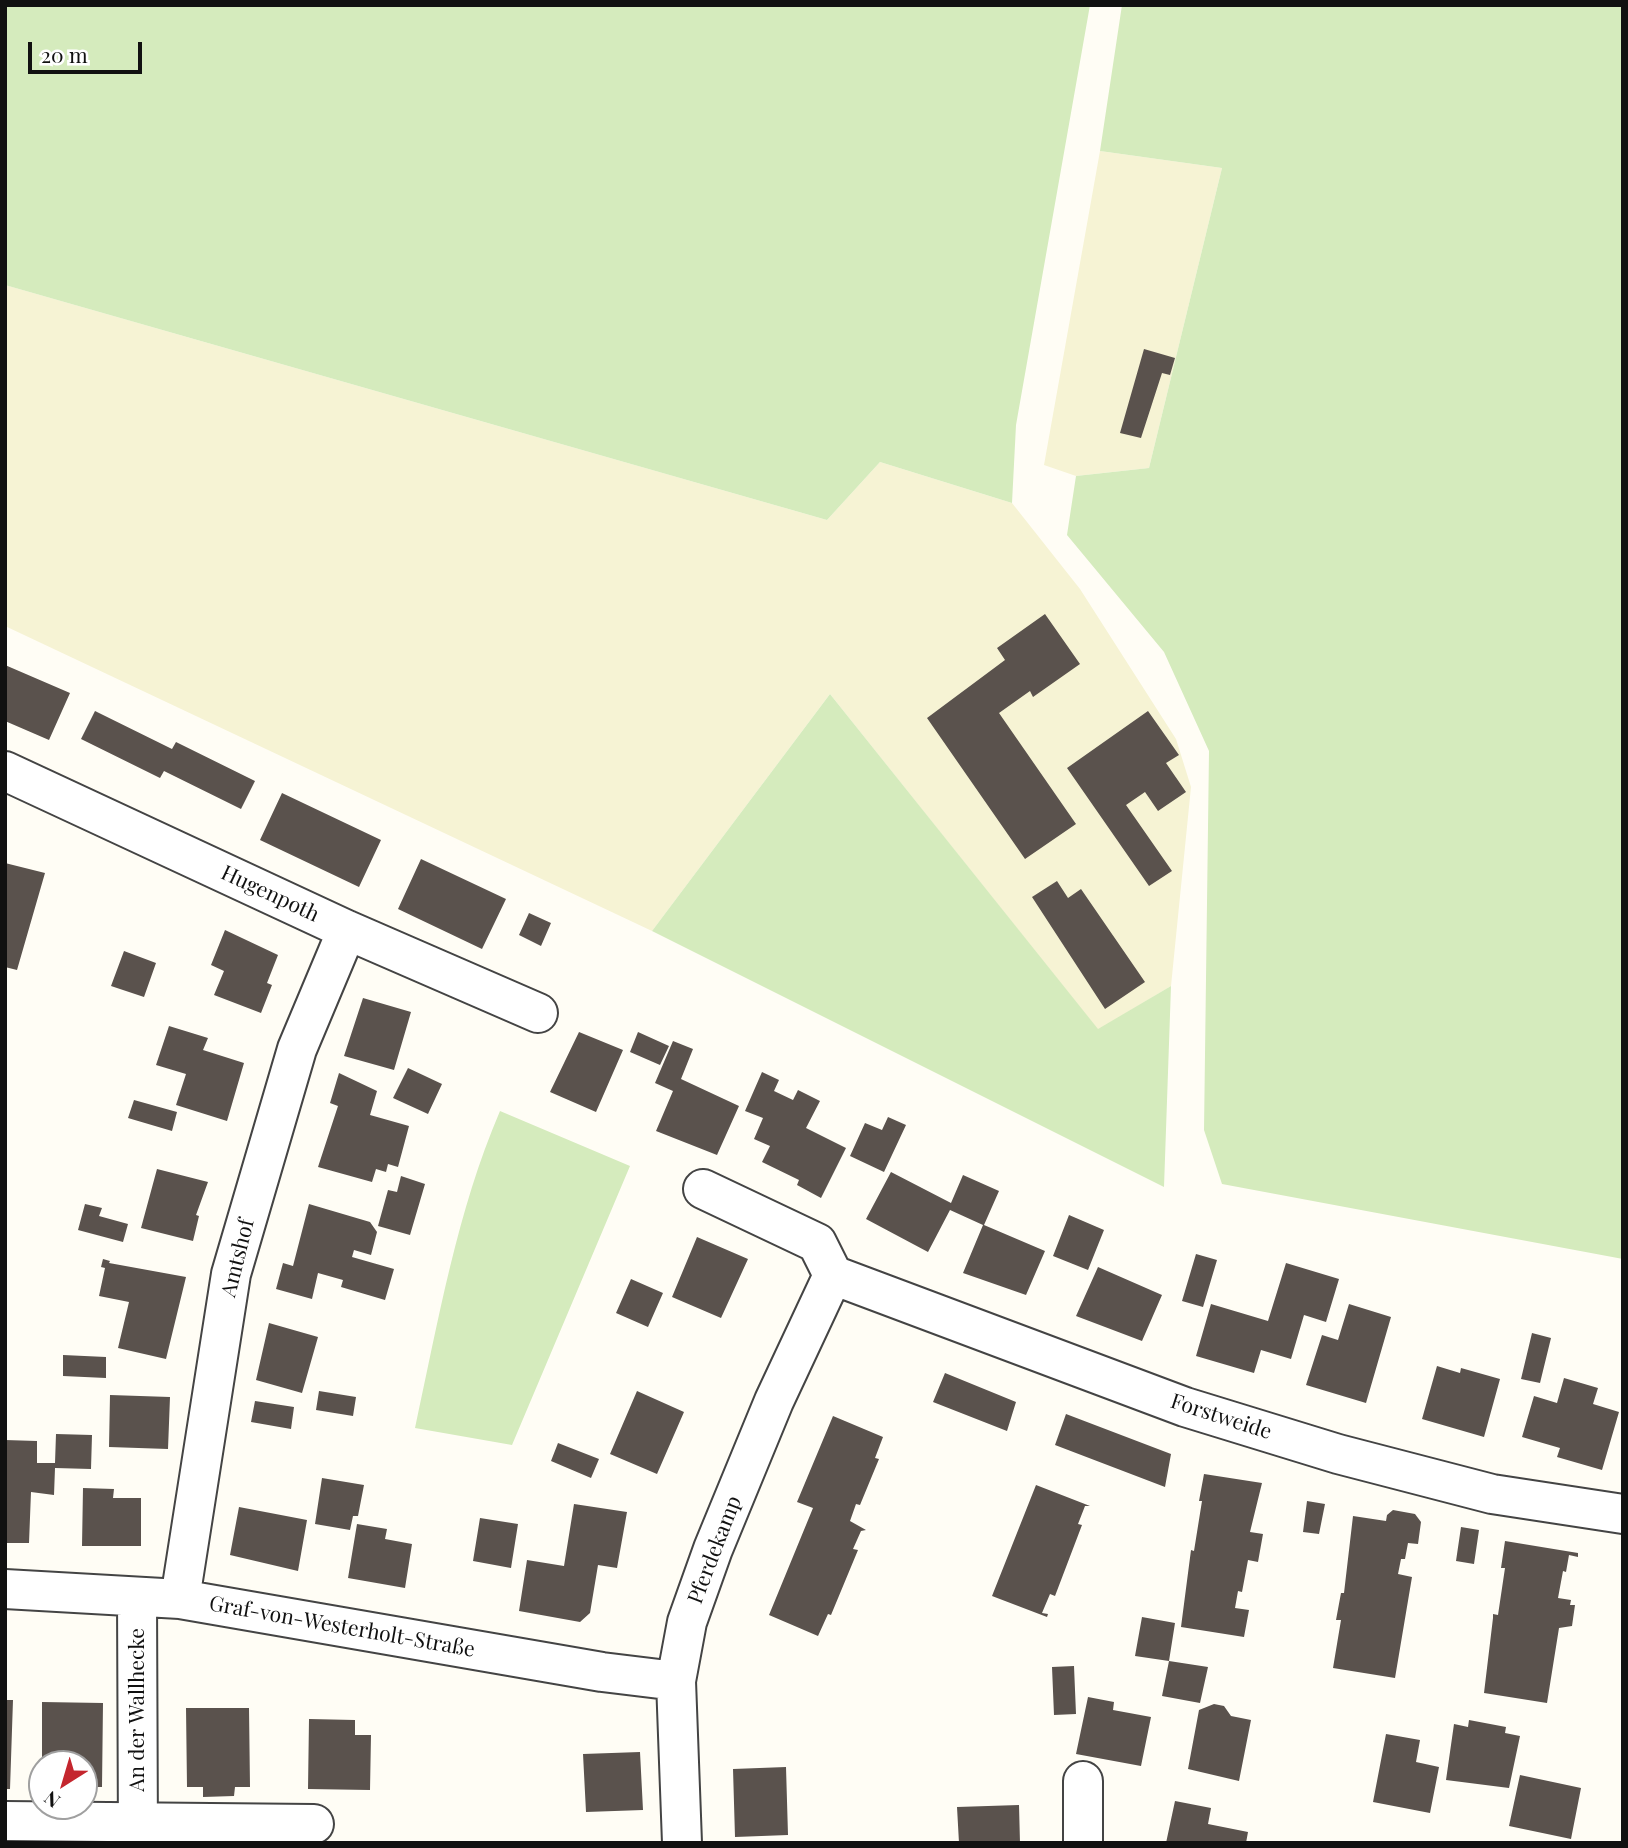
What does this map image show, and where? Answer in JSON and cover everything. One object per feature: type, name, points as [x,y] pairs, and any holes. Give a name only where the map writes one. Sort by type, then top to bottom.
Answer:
[{"type":"street","name":"Hugenpoth","points":[[5,771],[347,930],[538,1013]]},
{"type":"street","name":"Amtshof","points":[[180,1600],[231,1275],[297,1049],[347,930]]},
{"type":"street","points":[[703,1189],[817,1243],[833,1275]]},
{"type":"street","name":"Forstweide","points":[[833,1275],[1172,1402],[1325,1450],[1492,1494],[1623,1514]]},
{"type":"street","name":"Pferdekamp","points":[[682,1843],[677,1681],[687,1622],[713,1549],[774,1401],[833,1275]]},
{"type":"street","name":"Graf-von-Westerholt-Straße","points":[[5,1589],[180,1600],[602,1672],[677,1681]]},
{"type":"street","name":"An der Wallhecke","points":[[137,1597],[138,1833]]},
{"type":"street","points":[[1083,1782],[1083,1843]]},
{"type":"street","name":"An der Wallhecke","points":[[5,1821],[138,1833],[314,1824]]},
{"type":"shaded area","points":[[1100,151],[1222,168],[1149,468],[1076,476],[1044,465]]},
{"type":"shaded area","points":[[5,285],[827,520],[880,462],[1012,503],[1080,589],[1176,739],[1191,787],[1171,986],[1098,1030],[830,694],[652,931],[5,626]]},
{"type":"green space","points":[[5,5],[1090,5],[1016,425],[1012,503],[880,462],[827,520],[5,285]]},
{"type":"green space","points":[[1122,5],[1623,5],[1623,1259],[1222,1184],[1204,1130],[1209,751],[1164,652],[1067,535],[1076,476],[1149,468],[1222,168],[1100,151]]},
{"type":"green space","points":[[830,694],[1098,1029],[1171,986],[1164,1187],[652,931]]},
{"type":"green space","points":[[500,1111],[630,1166],[512,1445],[415,1428],[460,1227]]},
{"type":"building","points":[[1144,349],[1175,358],[1170,375],[1162,373],[1141,438],[1120,433]]},
{"type":"building","points":[[1045,614],[1080,664],[1033,697],[1030,691],[999,713],[1076,824],[1025,859],[927,718],[1005,660],[997,648]]},
{"type":"building","points":[[5,665],[70,693],[49,740],[5,721]]},
{"type":"building","points":[[95,711],[172,749],[176,742],[255,781],[241,809],[164,771],[160,778],[81,739]]},
{"type":"building","points":[[1148,711],[1179,755],[1166,763],[1186,792],[1158,811],[1145,792],[1126,805],[1172,871],[1149,886],[1067,768]]},
{"type":"building","points":[[282,793],[381,840],[359,887],[260,840]]},
{"type":"building","points":[[421,859],[506,899],[482,949],[398,909]]},
{"type":"building","points":[[5,863],[45,873],[17,970],[5,967]]},
{"type":"building","points":[[1057,881],[1068,898],[1081,889],[1145,982],[1105,1009],[1032,897]]},
{"type":"building","points":[[529,913],[551,923],[541,946],[519,935]]},
{"type":"building","points":[[225,930],[278,955],[267,983],[272,985],[261,1013],[214,995],[224,971],[211,965]]},
{"type":"building","points":[[124,951],[156,963],[144,997],[111,986]]},
{"type":"building","points":[[363,998],[411,1012],[394,1070],[344,1056]]},
{"type":"building","points":[[169,1026],[208,1038],[203,1050],[244,1063],[227,1121],[176,1105],[186,1074],[156,1065]]},
{"type":"building","points":[[579,1032],[623,1050],[596,1112],[550,1092]]},
{"type":"building","points":[[638,1032],[669,1046],[660,1065],[630,1052]]},
{"type":"building","points":[[673,1041],[693,1049],[681,1079],[739,1106],[717,1155],[656,1131],[673,1091],[655,1083]]},
{"type":"building","points":[[408,1068],[442,1084],[428,1114],[393,1098]]},
{"type":"building","points":[[762,1072],[779,1080],[774,1091],[793,1100],[798,1090],[820,1101],[806,1128],[846,1148],[821,1198],[797,1185],[799,1180],[762,1162],[770,1146],[754,1139],[763,1118],[745,1111]]},
{"type":"building","points":[[339,1073],[377,1091],[370,1115],[409,1126],[398,1167],[388,1164],[386,1172],[376,1169],[372,1182],[318,1167],[338,1106],[330,1103]]},
{"type":"building","points":[[134,1100],[177,1112],[172,1131],[128,1118]]},
{"type":"building","points":[[888,1117],[906,1125],[884,1172],[850,1156],[865,1123],[882,1130]]},
{"type":"building","points":[[157,1169],[208,1182],[196,1215],[199,1216],[193,1241],[141,1228]]},
{"type":"building","points":[[891,1172],[951,1203],[963,1175],[999,1191],[984,1225],[1045,1251],[1026,1295],[963,1273],[983,1225],[950,1210],[928,1252],[866,1219]]},
{"type":"building","points":[[401,1176],[425,1184],[410,1235],[378,1226],[388,1190],[397,1192]]},
{"type":"building","points":[[85,1204],[102,1208],[99,1216],[128,1224],[123,1242],[78,1230]]},
{"type":"building","points":[[309,1204],[370,1222],[377,1232],[371,1255],[354,1250],[352,1257],[394,1269],[385,1300],[341,1287],[343,1280],[318,1273],[312,1299],[276,1289],[283,1263],[293,1266]]},
{"type":"building","points":[[1069,1215],[1104,1230],[1088,1270],[1053,1256]]},
{"type":"building","points":[[697,1237],[748,1259],[721,1318],[672,1297]]},
{"type":"building","points":[[1196,1254],[1217,1260],[1203,1307],[1182,1301]]},
{"type":"building","points":[[103,1259],[110,1261],[109,1263],[186,1277],[166,1359],[118,1348],[129,1302],[99,1296],[105,1268],[101,1267]]},
{"type":"building","points":[[1286,1263],[1339,1279],[1326,1322],[1304,1315],[1291,1359],[1261,1350],[1254,1373],[1196,1356],[1211,1304],[1268,1321]]},
{"type":"building","points":[[1098,1267],[1162,1295],[1142,1341],[1076,1316]]},
{"type":"building","points":[[631,1279],[663,1293],[648,1327],[616,1313]]},
{"type":"building","points":[[1349,1304],[1391,1317],[1366,1403],[1306,1385],[1322,1335],[1338,1340]]},
{"type":"building","points":[[269,1323],[318,1337],[302,1393],[256,1380]]},
{"type":"building","points":[[1532,1333],[1551,1338],[1540,1383],[1521,1379]]},
{"type":"building","points":[[63,1355],[106,1357],[106,1378],[63,1376]]},
{"type":"building","points":[[1437,1366],[1460,1373],[1461,1368],[1500,1379],[1484,1437],[1422,1419]]},
{"type":"building","points":[[945,1373],[1016,1402],[1007,1431],[933,1402]]},
{"type":"building","points":[[1564,1378],[1598,1388],[1593,1404],[1619,1412],[1602,1470],[1557,1457],[1560,1448],[1522,1437],[1534,1396],[1557,1403]]},
{"type":"building","points":[[319,1391],[356,1397],[353,1416],[316,1410]]},
{"type":"building","points":[[637,1391],[684,1412],[657,1474],[610,1454]]},
{"type":"building","points":[[110,1395],[170,1397],[168,1449],[109,1447]]},
{"type":"building","points":[[255,1401],[294,1407],[291,1429],[251,1422]]},
{"type":"building","points":[[1066,1414],[1171,1454],[1165,1487],[1055,1445]]},
{"type":"building","points":[[833,1416],[883,1437],[875,1458],[879,1459],[860,1505],[856,1504],[850,1521],[866,1530],[861,1531],[853,1549],[858,1550],[831,1615],[828,1614],[818,1636],[769,1615],[813,1508],[797,1502]]},
{"type":"building","points":[[56,1434],[92,1435],[91,1469],[55,1468],[54,1495],[31,1492],[29,1543],[5,1543],[5,1440],[37,1441],[37,1463],[55,1463]]},
{"type":"building","points":[[558,1443],[599,1459],[591,1478],[551,1461]]},
{"type":"building","points":[[1204,1474],[1262,1483],[1250,1532],[1263,1534],[1258,1562],[1248,1560],[1242,1592],[1238,1591],[1235,1608],[1249,1610],[1244,1637],[1181,1627]]},
{"type":"building","points":[[322,1478],[364,1485],[358,1516],[353,1516],[350,1530],[315,1524]]},
{"type":"building","points":[[1036,1485],[1090,1506],[1085,1506],[1078,1524],[1082,1525],[1055,1596],[1050,1594],[1042,1613],[1048,1614],[1047,1617],[992,1596]]},
{"type":"building","points":[[83,1488],[114,1489],[113,1498],[141,1498],[141,1546],[82,1546]]},
{"type":"building","points":[[1307,1501],[1325,1504],[1319,1534],[1303,1532]]},
{"type":"building","points":[[574,1504],[627,1512],[617,1568],[598,1565],[590,1613],[580,1622],[519,1611],[527,1560],[564,1566]]},
{"type":"building","points":[[239,1507],[307,1520],[298,1571],[230,1555]]},
{"type":"building","points":[[1393,1510],[1415,1514],[1421,1522],[1418,1544],[1408,1543],[1398,1574],[1412,1577],[1395,1678],[1333,1668],[1341,1620],[1336,1620],[1341,1593],[1344,1593],[1353,1516],[1386,1521],[1387,1515]]},
{"type":"building","points":[[480,1518],[518,1524],[511,1568],[473,1561]]},
{"type":"building","points":[[357,1524],[387,1529],[385,1539],[412,1544],[405,1588],[348,1578]]},
{"type":"building","points":[[1461,1527],[1479,1530],[1474,1564],[1456,1561]]},
{"type":"building","points":[[1505,1541],[1578,1553],[1578,1557],[1569,1555],[1566,1572],[1563,1571],[1558,1598],[1571,1600],[1570,1605],[1575,1605],[1572,1626],[1559,1628],[1547,1703],[1484,1693],[1493,1614],[1498,1615],[1505,1568],[1501,1568]]},
{"type":"building","points":[[1142,1617],[1175,1623],[1169,1661],[1135,1656]]},
{"type":"building","points":[[1169,1661],[1208,1667],[1200,1703],[1162,1696]]},
{"type":"building","points":[[1074,1666],[1076,1714],[1054,1715],[1052,1667]]},
{"type":"building","points":[[1088,1697],[1114,1702],[1113,1710],[1151,1717],[1141,1766],[1076,1754]]},
{"type":"building","points":[[5,1700],[13,1700],[10,1789],[5,1789]]},
{"type":"building","points":[[42,1702],[103,1703],[102,1787],[98,1787],[98,1750],[42,1750]]},
{"type":"building","points":[[1214,1704],[1224,1706],[1231,1716],[1251,1720],[1239,1781],[1188,1769],[1199,1710]]},
{"type":"building","points":[[186,1708],[249,1708],[250,1787],[235,1787],[234,1796],[203,1797],[203,1787],[187,1787]]},
{"type":"building","points":[[309,1719],[355,1720],[355,1735],[371,1735],[370,1790],[308,1789]]},
{"type":"building","points":[[1469,1720],[1506,1727],[1505,1733],[1520,1736],[1509,1788],[1446,1780],[1454,1724],[1468,1727]]},
{"type":"building","points":[[1386,1734],[1420,1740],[1416,1762],[1439,1767],[1430,1813],[1373,1802]]},
{"type":"building","points":[[640,1752],[643,1810],[586,1812],[583,1754]]},
{"type":"building","points":[[786,1767],[788,1835],[735,1837],[733,1769]]},
{"type":"building","points":[[1520,1775],[1581,1788],[1571,1839],[1509,1826]]},
{"type":"building","points":[[1175,1801],[1211,1808],[1208,1824],[1248,1832],[1246,1843],[1166,1843]]},
{"type":"building","points":[[1019,1805],[1020,1843],[959,1843],[957,1807]]}]
